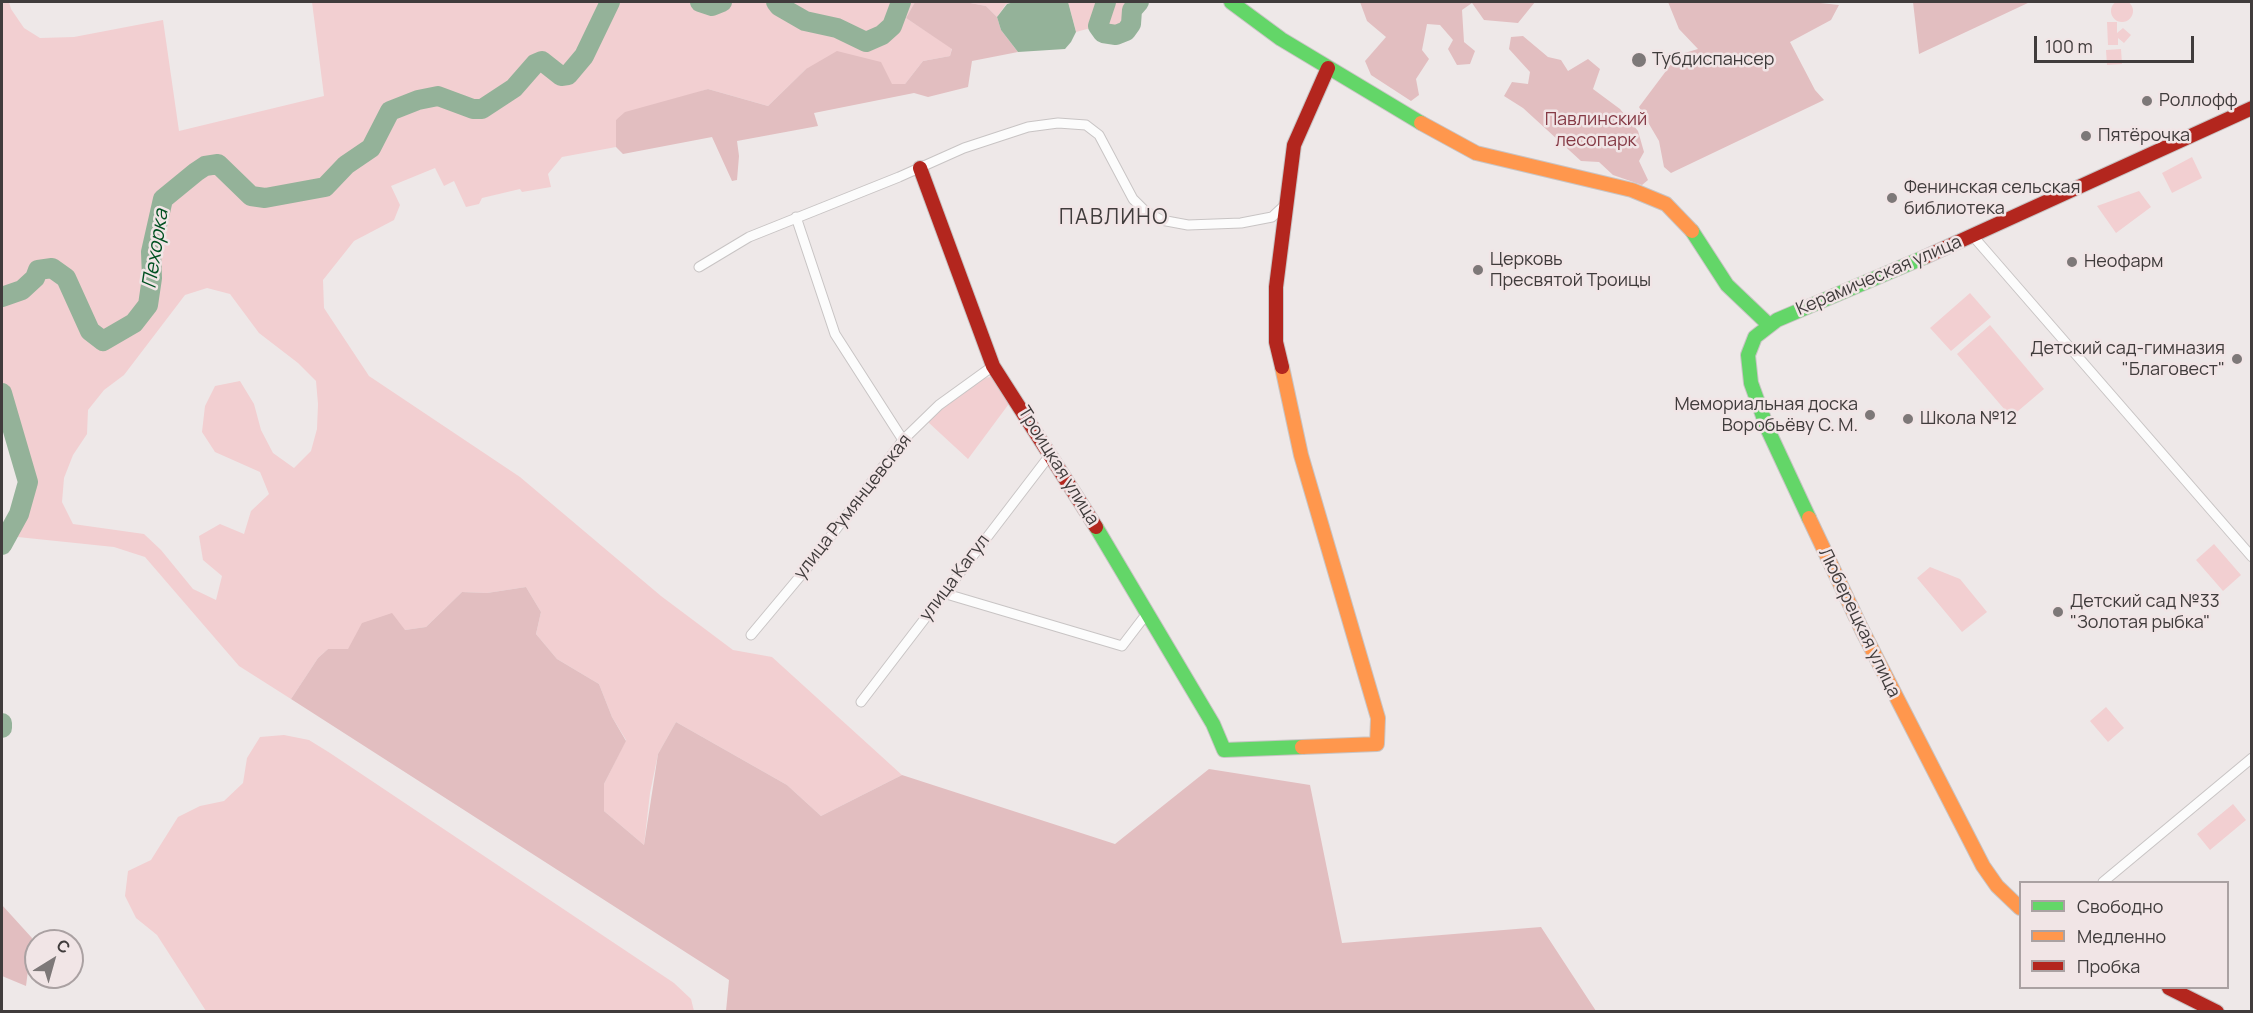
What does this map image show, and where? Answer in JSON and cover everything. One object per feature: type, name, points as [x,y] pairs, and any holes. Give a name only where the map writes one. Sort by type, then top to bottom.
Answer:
[{"type":"street","points":[[1231,2],[1251,19],[1328,68],[1439,134],[1476,153],[1632,190],[1666,204],[1684,220],[1699,239],[1727,285],[1768,324]]},
{"type":"street","points":[[699,267],[750,237],[796,217],[985,140],[1028,128],[1086,125],[1099,135],[1133,199],[1145,211],[1161,220],[1188,225],[1241,223],[1272,217],[1286,204],[1294,145],[1328,68]]},
{"type":"street","name":"Керамическая улица","points":[[1768,324],[1972,235],[2252,108]]},
{"type":"street","name":"Троицкая улица","points":[[920,168],[993,366],[1148,612],[1213,724],[1224,750],[1377,744],[1378,718],[1301,455],[1282,376],[1275,313],[1286,204]]},
{"type":"street","points":[[796,217],[835,334],[903,440]]},
{"type":"street","points":[[1972,235],[2252,557]]},
{"type":"street","name":"Люберецкая улица","points":[[1768,324],[1755,337],[1748,355],[1751,383],[1768,430],[1862,630],[1970,842],[1997,886],[2019,907]]},
{"type":"street","name":"улица Румянцевская","points":[[751,635],[820,551],[903,440],[939,405],[993,366]]},
{"type":"street","name":"улица Кагул","points":[[861,702],[1050,455]]},
{"type":"street","points":[[943,593],[1122,646],[1148,612]]},
{"type":"street","points":[[2104,881],[2252,758]]},
{"type":"street","points":[[2173,989],[2217,1011]]},
{"type":"shaded area","points":[[2122,0],[2130,3],[2133,11],[2130,19],[2122,22],[2114,19],[2111,11],[2114,3]]},
{"type":"shaded area","points":[[2,2],[9,2],[24,28],[40,38],[74,37],[163,20],[179,131],[324,96],[312,2],[915,2],[906,18],[952,48],[950,56],[923,61],[905,84],[892,84],[806,69],[768,106],[708,89],[616,120],[616,147],[562,157],[548,174],[551,187],[522,192],[520,189],[482,198],[479,204],[466,207],[454,181],[444,186],[435,168],[391,186],[400,205],[394,220],[354,241],[323,280],[324,308],[369,376],[520,477],[661,596],[733,650],[772,657],[902,775],[821,816],[787,785],[676,722],[658,754],[650,793],[644,845],[604,811],[604,784],[626,740],[612,717],[599,684],[557,659],[536,634],[541,612],[526,587],[487,593],[462,592],[426,627],[405,630],[348,649],[328,649],[318,658],[291,699],[239,666],[145,557],[114,547],[8,536],[19,514],[28,482],[2,393]],"holes":[[[207,288],[230,294],[259,333],[298,363],[316,381],[317,429],[311,451],[294,468],[273,453],[261,430],[254,404],[240,381],[215,386],[205,406],[202,432],[215,452],[260,472],[269,494],[251,511],[244,534],[220,524],[199,536],[203,560],[222,576],[216,600],[193,589],[161,550],[144,534],[73,524],[62,502],[64,478],[73,455],[87,434],[88,410],[104,390],[124,375],[185,295]]]},
{"type":"shaded area","points":[[965,2],[1014,2],[1006,4],[997,17],[986,6]]},
{"type":"shaded area","points":[[1068,2],[1133,2],[1125,23],[1117,28],[1098,26],[1076,32]]},
{"type":"shaded area","points":[[1068,2],[1076,32],[1071,42],[1065,49],[1018,52],[1001,30],[997,17],[1007,4]]},
{"type":"shaded area","points":[[2107,22],[2117,22],[2117,33],[2123,28],[2131,35],[2124,43],[2118,38],[2118,45],[2108,45]]},
{"type":"shaded area","points":[[2121,49],[2122,64],[2107,65],[2106,50]]},
{"type":"shaded area","points":[[2192,157],[2202,178],[2172,193],[2162,173]]},
{"type":"shaded area","points":[[2139,191],[2151,207],[2116,233],[2097,206]]},
{"type":"shaded area","points":[[1970,293],[1991,317],[1951,351],[1930,328]]},
{"type":"shaded area","points":[[1990,325],[2044,389],[2011,417],[1957,354]]},
{"type":"shaded area","points":[[991,377],[998,381],[1011,401],[968,459],[928,422],[942,408],[983,378]]},
{"type":"shaded area","points":[[2214,544],[2241,575],[2223,591],[2196,560]]},
{"type":"shaded area","points":[[1930,567],[1960,579],[1987,612],[1962,632],[1917,578]]},
{"type":"shaded area","points":[[2106,707],[2124,728],[2108,742],[2090,721]]},
{"type":"shaded area","points":[[284,735],[309,740],[330,753],[674,983],[691,999],[694,1011],[206,1011],[157,935],[136,918],[125,896],[128,871],[151,860],[178,817],[200,806],[224,801],[243,783],[247,758],[260,737]]},
{"type":"shaded area","points":[[2233,804],[2246,820],[2210,850],[2197,834]]},
{"type":"green space","points":[[915,2],[965,2],[986,6],[997,17],[1001,30],[1018,52],[972,61],[968,87],[928,97],[914,93],[814,113],[818,126],[737,141],[739,156],[737,180],[732,181],[712,137],[623,154],[616,147],[616,120],[625,112],[708,89],[768,106],[806,69],[837,51],[881,62],[892,84],[905,84],[923,61],[950,56],[952,49],[906,18]]},
{"type":"green space","points":[[1360,2],[1535,2],[1518,23],[1484,20],[1472,3],[1462,10],[1464,42],[1475,51],[1470,64],[1457,65],[1448,49],[1453,40],[1440,25],[1427,24],[1422,50],[1429,59],[1416,79],[1419,95],[1411,101],[1371,75],[1365,61],[1386,37],[1367,21]]},
{"type":"green space","name":"Павлинский лесопарк","points":[[1668,2],[1811,2],[1839,5],[1831,20],[1790,42],[1815,90],[1824,100],[1671,173],[1664,167],[1659,141],[1639,107],[1678,55],[1698,49],[1679,29]]},
{"type":"green space","points":[[1913,2],[2030,2],[1919,54]]},
{"type":"green space","name":"Павлинский лесопарк","points":[[1523,36],[1548,57],[1561,60],[1568,71],[1588,59],[1600,69],[1593,89],[1620,109],[1638,131],[1644,152],[1639,161],[1648,180],[1642,185],[1613,175],[1599,162],[1581,161],[1523,108],[1504,96],[1512,82],[1528,84],[1530,72],[1509,49],[1511,37]]},
{"type":"green space","points":[[526,587],[541,612],[536,634],[557,659],[599,684],[612,717],[626,741],[604,784],[604,811],[644,845],[658,754],[676,722],[787,785],[821,816],[902,775],[1115,844],[1209,769],[1310,785],[1342,943],[1541,927],[1596,1011],[726,1011],[729,980],[291,699],[318,658],[328,649],[348,649],[362,623],[392,613],[405,630],[426,627],[462,592],[487,593]]},
{"type":"green space","points":[[2,905],[24,929],[24,985],[2,976]]},
{"type":"waterway","name":"Пехорка","points":[[2,297],[22,290],[35,278],[38,270],[52,268],[66,278],[90,331],[103,341],[134,323],[148,305],[152,278],[151,252],[163,199],[196,172],[205,166],[218,164],[251,196],[265,198],[325,187],[346,165],[371,148],[390,111],[418,100],[438,96],[473,109],[482,109],[514,88],[535,64],[542,61],[561,76],[568,75],[584,56],[610,2]]},
{"type":"waterway","name":"Пехорка","points":[[700,2],[712,6],[722,2]]},
{"type":"waterway","name":"Пехорка","points":[[776,2],[805,21],[837,28],[866,42],[882,35],[892,26],[901,2]]},
{"type":"waterway","name":"Пехорка","points":[[1106,2],[1098,26],[1103,33],[1116,35],[1126,31],[1131,24],[1132,10],[1139,2]]},
{"type":"waterway","name":"Пехорка","points":[[2,393],[28,482],[19,514],[2,545]]},
{"type":"waterway","name":"Пехорка","points":[[2,723],[2,728]]},
{"type":"traffic: fast","points":[[1231,2],[1281,39],[1421,123]]},
{"type":"traffic: fast","points":[[1692,231],[1727,285],[1768,324]]},
{"type":"traffic: fast","points":[[1809,518],[1768,430],[1751,383],[1748,355],[1755,337],[1777,320],[1925,257]]},
{"type":"traffic: fast","points":[[1096,527],[1213,724],[1224,750],[1302,747]]},
{"type":"traffic: slow","points":[[1421,123],[1476,153],[1632,190],[1666,204],[1692,231]]},
{"type":"traffic: slow","points":[[1282,367],[1301,455],[1378,718],[1377,744],[1302,747]]},
{"type":"traffic: slow","points":[[1809,518],[1862,630],[1983,866],[1997,886],[2019,907]]},
{"type":"traffic: jam","points":[[1282,367],[1276,342],[1276,287],[1294,145],[1328,68]]},
{"type":"traffic: jam","points":[[1925,257],[2252,108]]},
{"type":"traffic: jam","points":[[920,168],[993,366],[1096,527]]},
{"type":"traffic: jam","points":[[2171,989],[2217,1012]]},
{"type":"place","name":"Тубдиспансер","points":[[1639,60]]},
{"type":"place","name":"Роллофф","points":[[2147,101]]},
{"type":"place","name":"Пятёрочка","points":[[2086,136]]},
{"type":"place","name":"Фенинская сельская библиотека","points":[[1892,198]]},
{"type":"place","name":"Неофарм","points":[[2072,262]]},
{"type":"place","name":"Церковь Пресвятой Троицы","points":[[1478,270]]},
{"type":"place","name":"Детский сад-гимназия \"Благовест\"","points":[[2237,359]]},
{"type":"place","name":"Мемориальная доска Воробьёву С. М.","points":[[1870,415]]},
{"type":"place","name":"Школа №12","points":[[1908,419]]},
{"type":"place","name":"Детский сад №33 \"Золотая рыбка\"","points":[[2058,612]]},
{"type":"district","name":"ПАВЛИНО","points":[[1114,218]]}]
